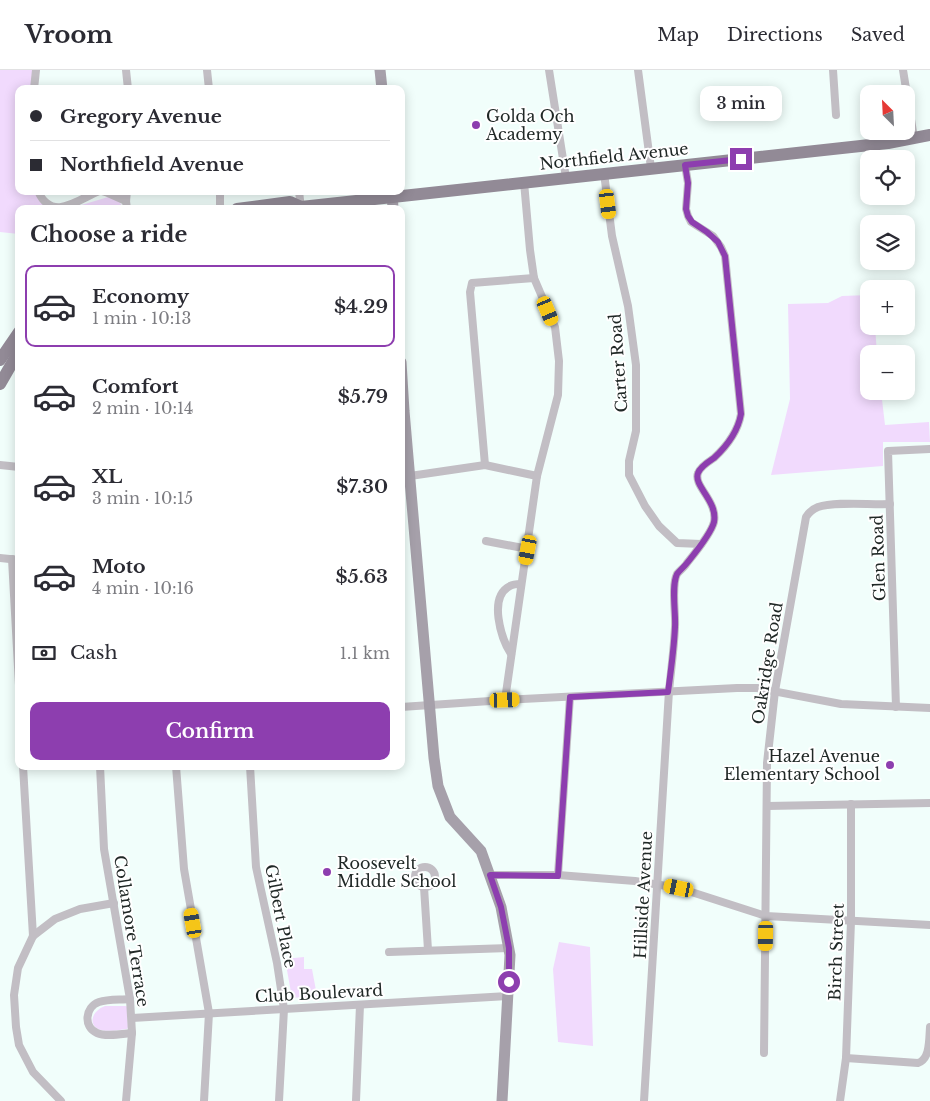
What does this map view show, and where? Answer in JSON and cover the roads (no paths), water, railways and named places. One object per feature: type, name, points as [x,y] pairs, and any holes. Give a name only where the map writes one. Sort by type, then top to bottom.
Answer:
[{"type":"main road","points":[[380,70],[382,85]]},
{"type":"main road","name":"Northfield Avenue","points":[[915,138],[930,135]]},
{"type":"main road","name":"Northfield Avenue","points":[[330,205],[902,140]]},
{"type":"main road","name":"Northfield Avenue","points":[[267,205],[290,202],[294,205]]},
{"type":"main road","points":[[0,360],[15,338]]},
{"type":"main road","points":[[0,384],[15,358]]},
{"type":"main road","points":[[405,413],[438,786],[450,817],[481,851],[501,907],[509,948],[502,1101]]},
{"type":"street","points":[[34,85],[36,70]]},
{"type":"street","points":[[126,70],[128,85]]},
{"type":"street","points":[[207,70],[209,85]]},
{"type":"street","points":[[549,70],[566,178]]},
{"type":"street","points":[[638,70],[651,168]]},
{"type":"street","points":[[833,70],[836,115]]},
{"type":"street","points":[[903,70],[905,85]]},
{"type":"street","name":"Hillside Avenue","points":[[644,1101],[668,692],[675,628],[675,583],[678,574],[701,544],[714,522],[714,511],[710,499],[696,479],[698,472],[721,451],[737,430],[740,421],[740,404],[725,256],[718,242],[692,222],[688,216],[686,209],[688,183],[685,165]]},
{"type":"street","name":"Carter Road","points":[[604,173],[612,236],[628,306],[636,365],[636,431],[629,461],[629,475],[645,506],[659,526],[677,543],[701,544]]},
{"type":"street","points":[[505,700],[521,584],[528,550],[537,476],[558,395],[559,361],[555,327],[534,278],[524,182]]},
{"type":"street","points":[[41,195],[50,205]]},
{"type":"street","points":[[68,205],[91,195]]},
{"type":"street","points":[[111,195],[126,205]]},
{"type":"street","points":[[485,465],[470,292],[472,283],[534,278]]},
{"type":"street","name":"Glen Road","points":[[896,707],[888,451],[930,450]]},
{"type":"street","points":[[0,465],[15,467]]},
{"type":"street","points":[[410,476],[485,465],[537,476]]},
{"type":"street","name":"Oakridge Road","points":[[764,1053],[768,763],[775,691],[806,517],[810,511],[818,507],[890,504]]},
{"type":"street","points":[[486,541],[528,550]]},
{"type":"street","points":[[0,558],[15,559]]},
{"type":"street","points":[[511,654],[504,642],[497,604],[501,593],[510,585],[521,584]]},
{"type":"street","points":[[405,707],[757,688],[841,704],[930,708]]},
{"type":"street","points":[[558,876],[570,697]]},
{"type":"street","points":[[23,770],[33,936],[18,968],[16,978],[14,995],[16,1027],[19,1045],[29,1066],[61,1101]]},
{"type":"street","name":"Collamore Terrace","points":[[100,770],[104,849],[132,1018],[126,1101]]},
{"type":"street","points":[[176,770],[184,870],[209,1013],[204,1101]]},
{"type":"street","name":"Gilbert Place","points":[[250,770],[256,867],[277,963],[284,1009],[278,1101]]},
{"type":"street","points":[[767,806],[930,803]]},
{"type":"street","name":"Birch Street","points":[[840,1101],[846,1058],[851,921],[851,804]]},
{"type":"street","points":[[490,875],[558,876],[657,884],[679,888],[766,916],[930,925]]},
{"type":"street","points":[[424,887],[428,950]]},
{"type":"street","points":[[33,936],[66,914],[92,906],[114,903]]},
{"type":"street","points":[[389,952],[509,948]]},
{"type":"street","name":"Club Boulevard","points":[[132,1018],[508,996]]},
{"type":"street","points":[[130,999],[99,1002],[91,1008],[87,1017],[90,1027],[98,1033],[132,1033]]},
{"type":"street","points":[[356,1101],[360,1004]]},
{"type":"street","points":[[846,1058],[918,1063],[924,1061],[929,1055],[930,1027]]},
{"type":"place","name":"Golda Och Academy","points":[[476,125]]},
{"type":"place","name":"Hazel Avenue Elementary School","points":[[890,765]]},
{"type":"place","name":"Roosevelt Middle School","points":[[327,872]]}]
